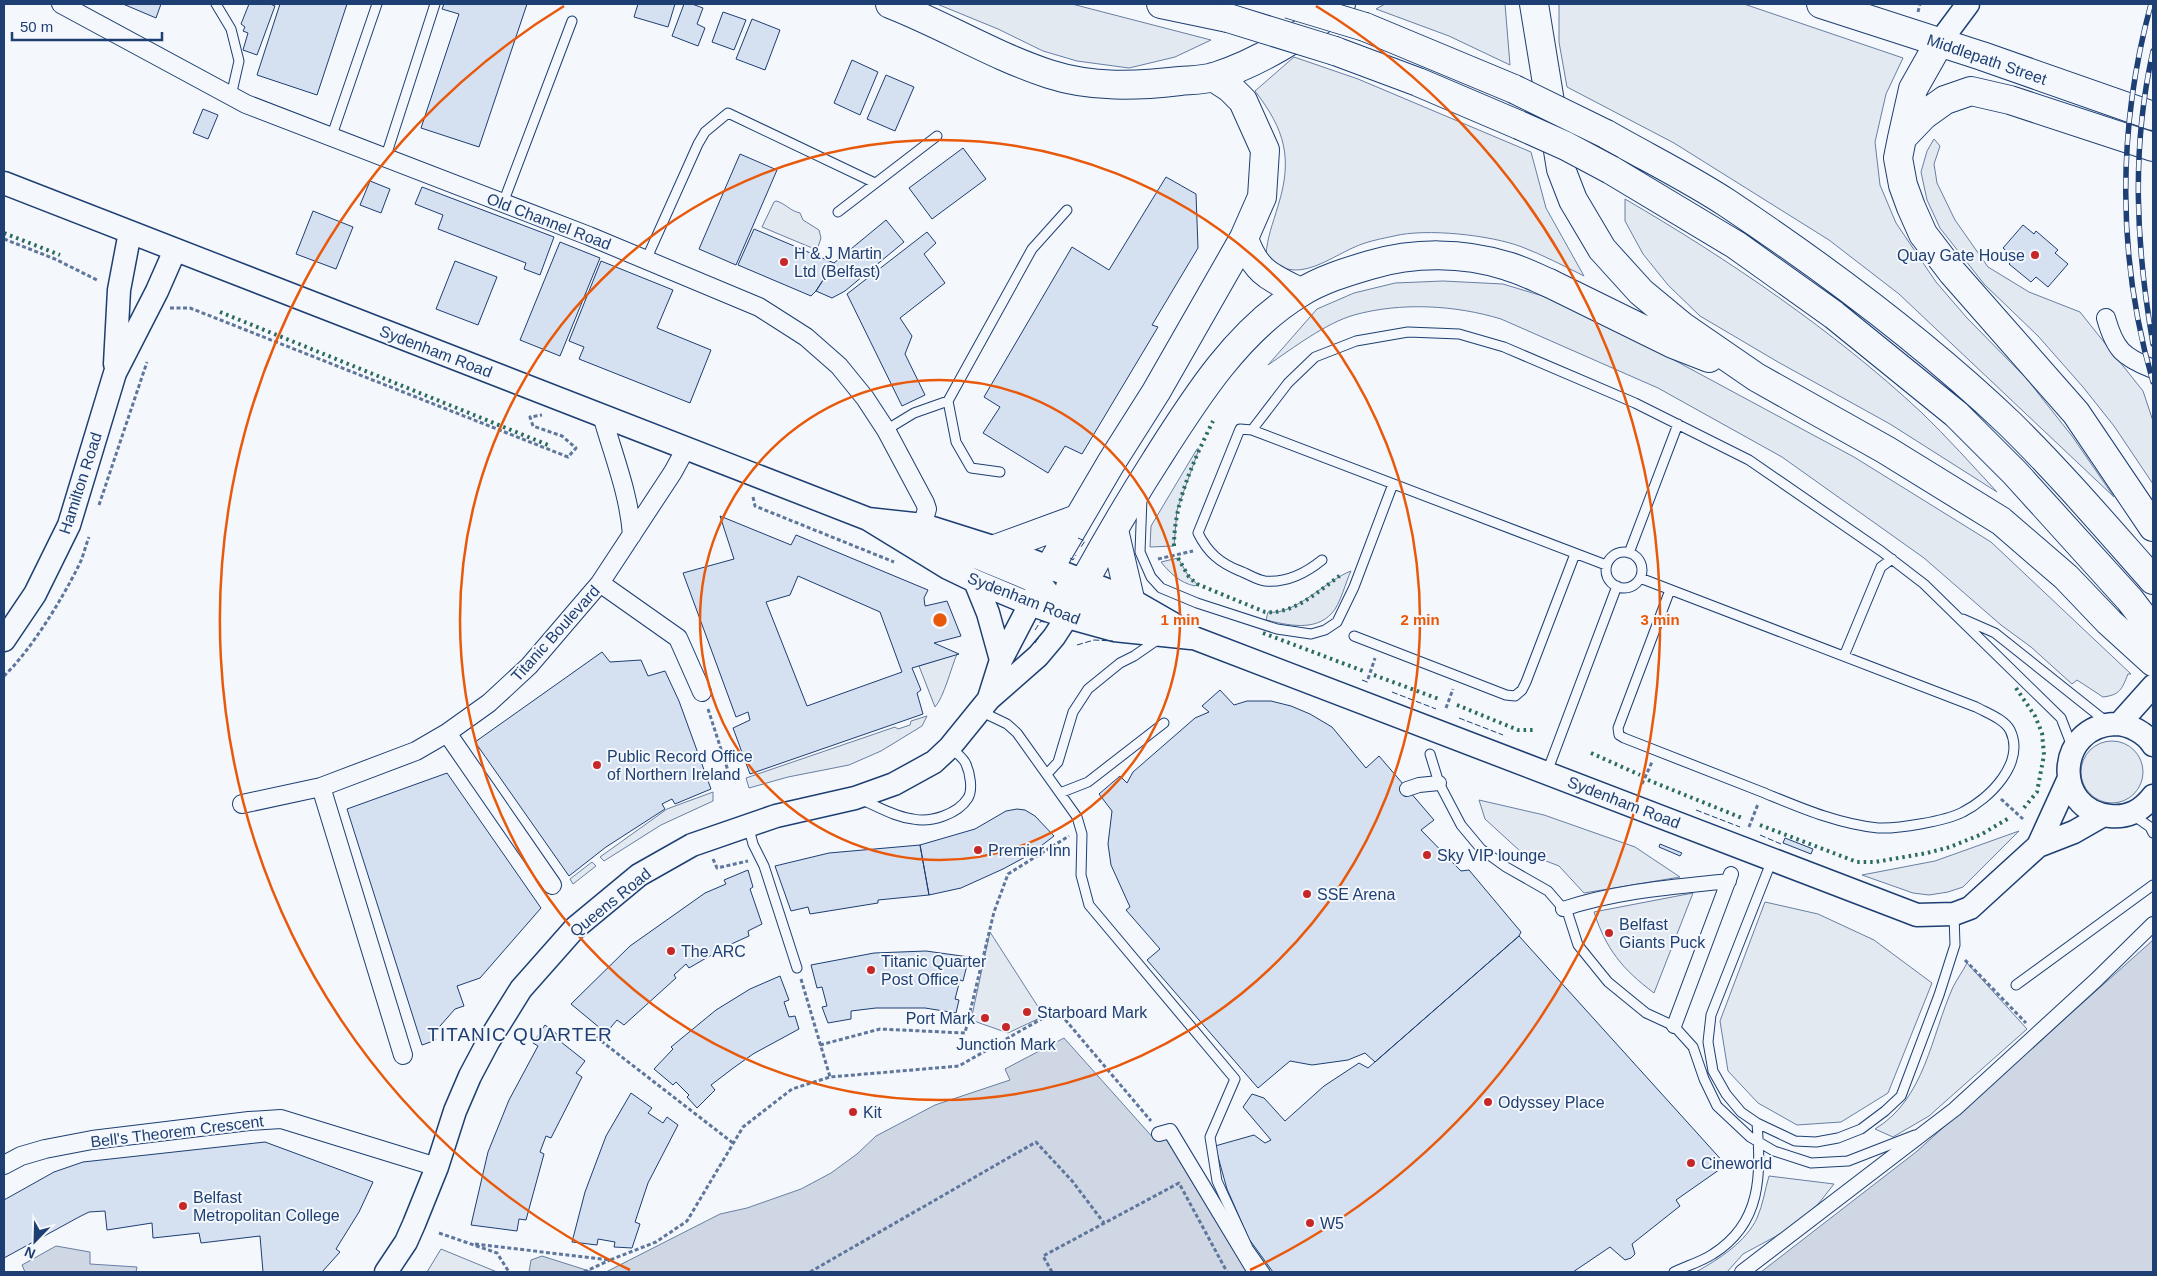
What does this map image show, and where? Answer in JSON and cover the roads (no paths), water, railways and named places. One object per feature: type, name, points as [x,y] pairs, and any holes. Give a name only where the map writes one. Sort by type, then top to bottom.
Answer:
[{"type":"main road","points":[[890,4],[997,54],[1050,74],[1088,83],[1140,86],[1213,77],[1265,56],[1341,4]]},
{"type":"main road","points":[[1161,4],[1228,18],[1335,51],[1418,82],[1566,146],[1611,170],[1736,245],[1834,315],[1956,414],[2015,472],[2130,600],[2153,630]]},
{"type":"main road","points":[[1289,4],[1364,27],[1514,89],[1606,134],[1726,202],[1814,264],[1912,337],[2010,424],[2078,495],[2153,580]]},
{"type":"main road","points":[[1534,4],[1561,169],[1573,200],[1602,249],[1641,292],[1682,326],[1756,377],[1886,450],[2001,521],[2066,577],[2109,622],[2153,662]]},
{"type":"main road","name":"Middlepath Street","points":[[1821,4],[2153,116]]},
{"type":"main road","points":[[1939,43],[1913,89],[1898,158],[1903,185],[1923,234],[1952,272],[2076,414],[2153,527]]},
{"type":"main road","points":[[1045,575],[1156,392],[1244,238],[1262,197],[1265,150],[1243,101],[1230,88],[1213,77]]},
{"type":"main road","points":[[1902,138],[1924,115],[1944,100],[1971,91],[2010,100],[2153,147]]},
{"type":"main road","points":[[1244,238],[1250,256],[1267,276],[1300,292]]},
{"type":"main road","points":[[1076,598],[1143,480],[1203,386],[1222,363],[1267,317],[1300,292],[1344,273],[1390,259],[1421,255],[1469,258],[1498,264],[1549,283],[1673,344],[1756,377]]},
{"type":"main road","points":[[998,548],[1077,520]]},
{"type":"main road","points":[[1114,530],[1130,599]]},
{"type":"street","name":"Old Channel Road","points":[[61,4],[246,104],[503,203],[759,307],[806,337],[839,366],[865,398],[886,430],[925,503],[927,509],[915,532]]},
{"type":"street","points":[[1939,43],[1968,4]]},
{"type":"street","name":"Sydenham Road","points":[[4,183],[868,519],[915,532],[998,548],[1045,575],[1076,598]]},
{"type":"street","name":"Hamilton Road","points":[[115,373],[119,290],[130,232]]},
{"type":"street","name":"Hamilton Road","points":[[4,640],[35,594],[69,525],[115,373],[175,250]]},
{"type":"street","points":[[2106,318],[2114,343],[2129,359],[2153,369]]},
{"type":"street","points":[[592,411],[624,487],[630,509],[632,535]]},
{"type":"street","name":"Titanic Boulevard","points":[[242,804],[321,787],[416,751],[447,733],[489,703],[529,666],[600,583],[673,472],[686,448]]},
{"type":"street","points":[[915,532],[950,548],[1045,575],[1076,598],[1162,630]]},
{"type":"street","name":"Sydenham Road","points":[[915,532],[974,581],[1030,604],[1076,598],[1130,599],[1162,630],[1194,638],[1899,910],[1917,915],[1954,914],[1970,908],[2038,846],[2074,832],[2102,816],[2117,817],[2132,814]]},
{"type":"street","name":"Queens Road","points":[[984,705],[1001,660],[1045,575]]},
{"type":"street","points":[[974,581],[988,613],[1001,660]]},
{"type":"street","points":[[600,583],[678,638],[702,692]]},
{"type":"street","name":"Queens Road","points":[[386,1272],[406,1242],[436,1168],[455,1111],[470,1076],[488,1042],[521,989],[575,928],[639,875],[692,845],[776,816],[855,798],[894,784],[934,762],[950,747],[984,705],[1038,656],[1054,638],[1076,598]]},
{"type":"street","points":[[2153,686],[2114,724],[2142,733],[2153,745]]},
{"type":"street","name":"Sydenham Road","points":[[2038,846],[2068,778],[2068,764],[2073,750],[2088,732],[2114,724]]},
{"type":"street","points":[[447,733],[552,885]]},
{"type":"street","points":[[2068,778],[2072,791],[2080,802],[2102,816]]},
{"type":"street","points":[[1407,789],[1419,785],[1439,783]]},
{"type":"street","points":[[321,787],[402,1055]]},
{"type":"street","points":[[2132,814],[2144,807],[2153,796]]},
{"type":"street","points":[[1563,909],[1579,903],[1730,876],[1674,1026]]},
{"type":"street","points":[[1742,1272],[1955,1109],[2096,980],[2153,924]]},
{"type":"street","name":"Bell's Theorem Crescent","points":[[4,1166],[22,1156],[45,1149],[92,1140],[249,1121],[281,1119],[436,1168]]},
{"type":"street","points":[[1159,1134],[1170,1131],[1255,1272]]},
{"type":"lane","points":[[216,4],[231,28],[239,61],[231,96]]},
{"type":"lane","points":[[332,138],[377,4]]},
{"type":"lane","points":[[386,159],[435,4]]},
{"type":"lane","points":[[503,203],[572,21]]},
{"type":"lane","points":[[646,260],[698,144],[705,132],[728,114],[875,182]]},
{"type":"lane","points":[[838,212],[937,136]]},
{"type":"lane","points":[[1000,472],[971,468],[956,442],[948,400],[1032,249],[1067,210]]},
{"type":"lane","points":[[1252,430],[1288,383],[1315,358],[1356,341],[1408,332],[1459,334],[1504,348],[1635,403],[1749,460],[1892,559],[1924,584],[2061,718],[2073,750]]},
{"type":"lane","points":[[886,430],[914,413],[948,400]]},
{"type":"lane","points":[[1629,553],[1678,424]]},
{"type":"lane","points":[[1322,560],[1306,573],[1284,579],[1265,581],[1223,564],[1206,549],[1198,534],[1240,429],[1252,430],[1606,565]]},
{"type":"lane","points":[[1143,480],[1140,552],[1151,577],[1161,588],[1197,603],[1277,629],[1311,634],[1325,630],[1337,622],[1354,587],[1393,484]]},
{"type":"lane","points":[[1618,553],[1629,553],[1634,555],[1640,563],[1642,572],[1640,578],[1630,587],[1616,586],[1608,578],[1606,565],[1618,553]]},
{"type":"lane","points":[[1354,636],[1506,695],[1516,696],[1522,690],[1575,554]]},
{"type":"lane","points":[[1844,656],[1880,567],[1892,559]]},
{"type":"lane","points":[[1640,578],[1976,707],[1998,718],[2010,730],[2014,750],[2009,766],[1998,786],[1962,813],[1911,826],[1878,828],[1824,817],[1618,735],[1618,728],[1670,590]]},
{"type":"lane","points":[[1547,773],[1616,586]]},
{"type":"lane","points":[[1956,615],[1995,633],[2083,705],[2114,724]]},
{"type":"lane","points":[[1047,774],[1058,762],[1073,712],[1088,688],[1120,663],[1141,652],[1162,630]]},
{"type":"lane","points":[[984,705],[1017,733],[1077,817],[1082,834],[1081,874],[1089,905],[1235,1079],[1210,1137],[1217,1181],[1248,1248],[1264,1272]]},
{"type":"lane","points":[[1060,793],[1088,782],[1164,723]]},
{"type":"lane","points":[[855,798],[896,815],[914,820],[935,818],[952,812],[959,808],[969,797],[970,784],[966,763],[950,747]]},
{"type":"lane","points":[[1430,754],[1439,783],[1461,825],[1481,849],[1506,867],[1548,891],[1568,914],[1578,945],[1608,982],[1646,1013],[1674,1026],[1694,1047],[1704,1079],[1717,1106],[1758,1142],[1774,1151],[1811,1163],[1848,1161],[1931,1128]]},
{"type":"lane","points":[[2132,814],[2150,827],[2153,833]]},
{"type":"lane","points":[[748,825],[759,859],[764,866],[797,968]]},
{"type":"lane","points":[[1772,860],[1711,1015],[1708,1042],[1713,1071],[1726,1094],[1741,1112],[1757,1123],[1795,1141],[1816,1142],[1861,1129],[1901,1096],[1939,995],[1955,945],[1954,914]]},
{"type":"lane","points":[[2016,985],[2153,885]]},
{"type":"lane","points":[[1674,1272],[1713,1254],[1739,1231],[1753,1206],[1759,1177],[1757,1123]]},
{"type":"railway","points":[[2151,4],[2132,98],[2127,146],[2126,193],[2128,241],[2133,288],[2141,335],[2153,382]]},
{"type":"railway","points":[[2153,51],[2141,124],[2138,198],[2143,271],[2153,344]]},
{"type":"place","name":"Quay Gate House","points":[[2035,255]]},
{"type":"place","name":"H & J Martin Ltd (Belfast)","points":[[784,262]]},
{"type":"place","name":"Public Record Office of Northern Ireland","points":[[597,765]]},
{"type":"place","name":"Premier Inn","points":[[978,850]]},
{"type":"place","name":"Sky VIP lounge","points":[[1427,855]]},
{"type":"place","name":"SSE Arena","points":[[1307,894]]},
{"type":"place","name":"Belfast Giants Puck","points":[[1609,933]]},
{"type":"place","name":"The ARC","points":[[671,951]]},
{"type":"place","name":"Titanic Quarter Post Office","points":[[871,970]]},
{"type":"place","name":"Starboard Mark","points":[[1027,1012]]},
{"type":"place","name":"Port Mark","points":[[985,1018]]},
{"type":"place","name":"Junction Mark","points":[[1006,1027]]},
{"type":"place","name":"Odyssey Place","points":[[1488,1102]]},
{"type":"place","name":"Kit","points":[[853,1112]]},
{"type":"place","name":"Cineworld","points":[[1691,1163]]},
{"type":"place","name":"Belfast Metropolitan College","points":[[183,1206]]},
{"type":"place","name":"W5","points":[[1310,1223]]},
{"type":"district","name":"TITANIC QUARTER","points":[[520,1034]]}]
